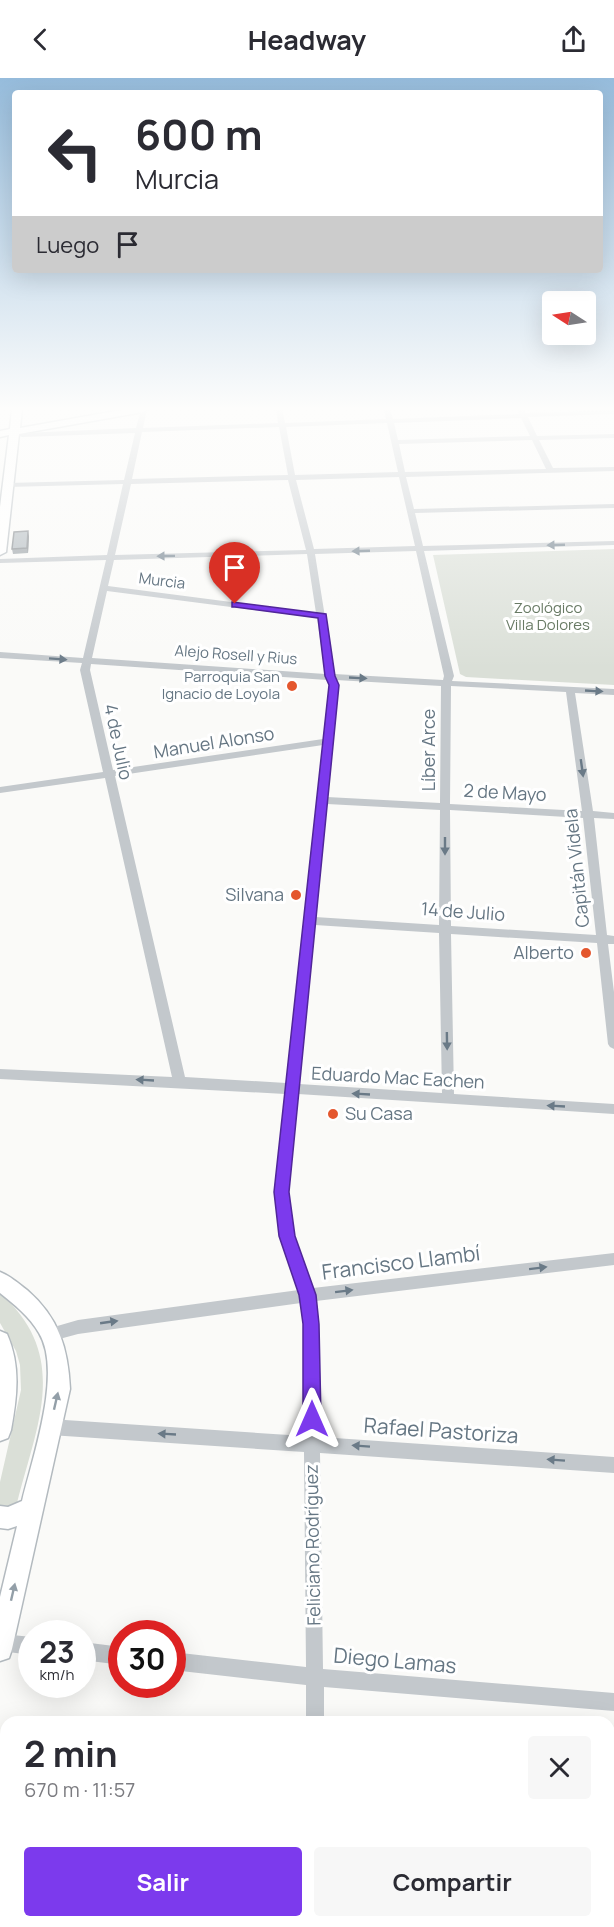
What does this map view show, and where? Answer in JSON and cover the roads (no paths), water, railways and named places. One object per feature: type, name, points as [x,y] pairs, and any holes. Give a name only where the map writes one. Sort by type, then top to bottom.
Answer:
[{"type":"street","points":[[0,552],[5,527],[1,525],[5,495]]},
{"type":"street","name":"4 de Julio","points":[[125,495],[85,670],[180,1082]]},
{"type":"street","name":"Feliciano Rodríguez","points":[[296,495],[311,552],[330,676],[334,685],[326,742],[310,921],[281,1192],[287,1236],[308,1295],[311,1324],[315,1716]]},
{"type":"street","name":"Líber Arce","points":[[407,495],[449,676],[445,806],[448,1099]]},
{"type":"street","points":[[411,511],[614,506]]},
{"type":"street","points":[[0,561],[614,543]]},
{"type":"street","name":"Murcia","points":[[105,588],[322,616]]},
{"type":"street","name":"Alejo Rosell y Rius","points":[[0,654],[614,692]]},
{"type":"street","name":"Capitán Videla","points":[[570,690],[608,939],[614,1044]]},
{"type":"street","name":"Manuel Alonso","points":[[0,790],[326,742]]},
{"type":"street","name":"2 de Mayo","points":[[322,800],[614,816]]},
{"type":"street","name":"14 de Julio","points":[[310,921],[608,939]]},
{"type":"street","name":"Eduardo Mac Eachen","points":[[0,1074],[180,1082],[614,1109]]},
{"type":"street","name":"Francisco Llambí","points":[[52,1334],[78,1327],[308,1295],[614,1259]]},
{"type":"street","points":[[0,1281],[42,1316],[52,1334],[59,1359],[59,1389],[1,1646],[18,1646]]},
{"type":"street","points":[[0,1341],[7,1371],[6,1401],[0,1430]]},
{"type":"street","name":"Rafael Pastoriza","points":[[50,1427],[614,1465]]},
{"type":"street","points":[[0,1517],[8,1518],[32,1509]]},
{"type":"street","name":"Diego Lamas","points":[[186,1663],[315,1677],[614,1702]]},
{"type":"place","name":"Parroquia San Ignacio de Loyola","points":[[292,686]]},
{"type":"place","name":"Silvana","points":[[296,895]]},
{"type":"place","name":"Alberto","points":[[586,953]]},
{"type":"place","name":"Su Casa","points":[[333,1114]]},
{"type":"park label","name":"Zoológico Villa Dolores","points":[[548,616]]}]
